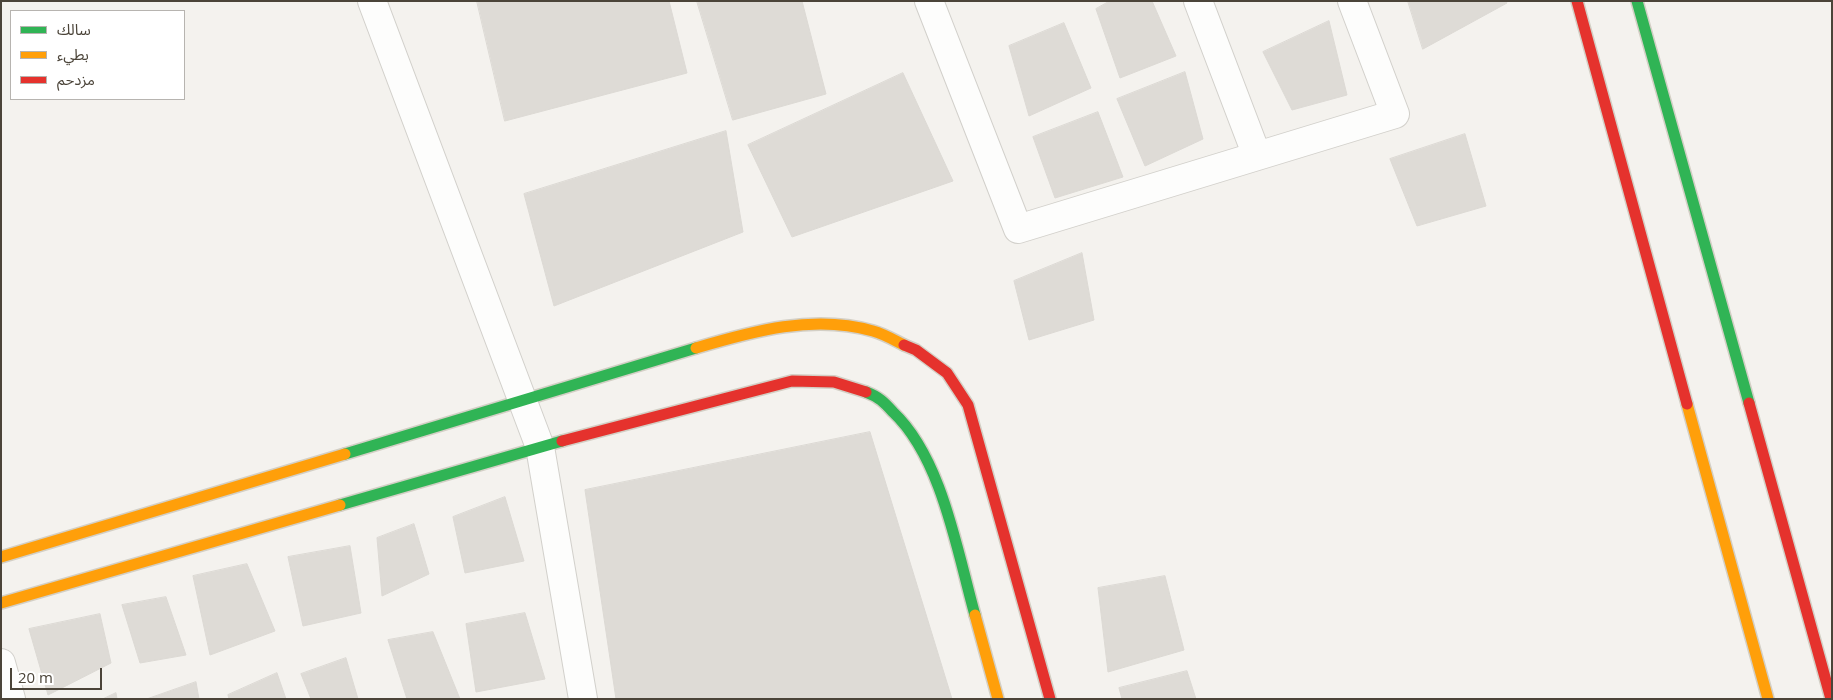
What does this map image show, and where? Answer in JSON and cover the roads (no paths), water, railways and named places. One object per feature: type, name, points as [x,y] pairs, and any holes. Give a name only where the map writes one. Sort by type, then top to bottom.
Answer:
[{"type":"street","points":[[372,1],[540,447],[582,699]]},
{"type":"street","points":[[929,1],[1018,229],[1395,114],[1352,1]]},
{"type":"street","points":[[1198,1],[1257,156]]},
{"type":"street","points":[[1577,1],[1768,699]]},
{"type":"street","points":[[1637,1],[1832,699]]},
{"type":"street","points":[[1,557],[730,338],[790,325],[838,324],[874,331],[916,350],[947,373],[968,405],[1050,699]]},
{"type":"street","points":[[1,603],[540,447],[792,381],[834,382],[877,396],[905,423],[926,457],[942,495],[998,699]]},
{"type":"street","points":[[1,663],[12,699]]}]
